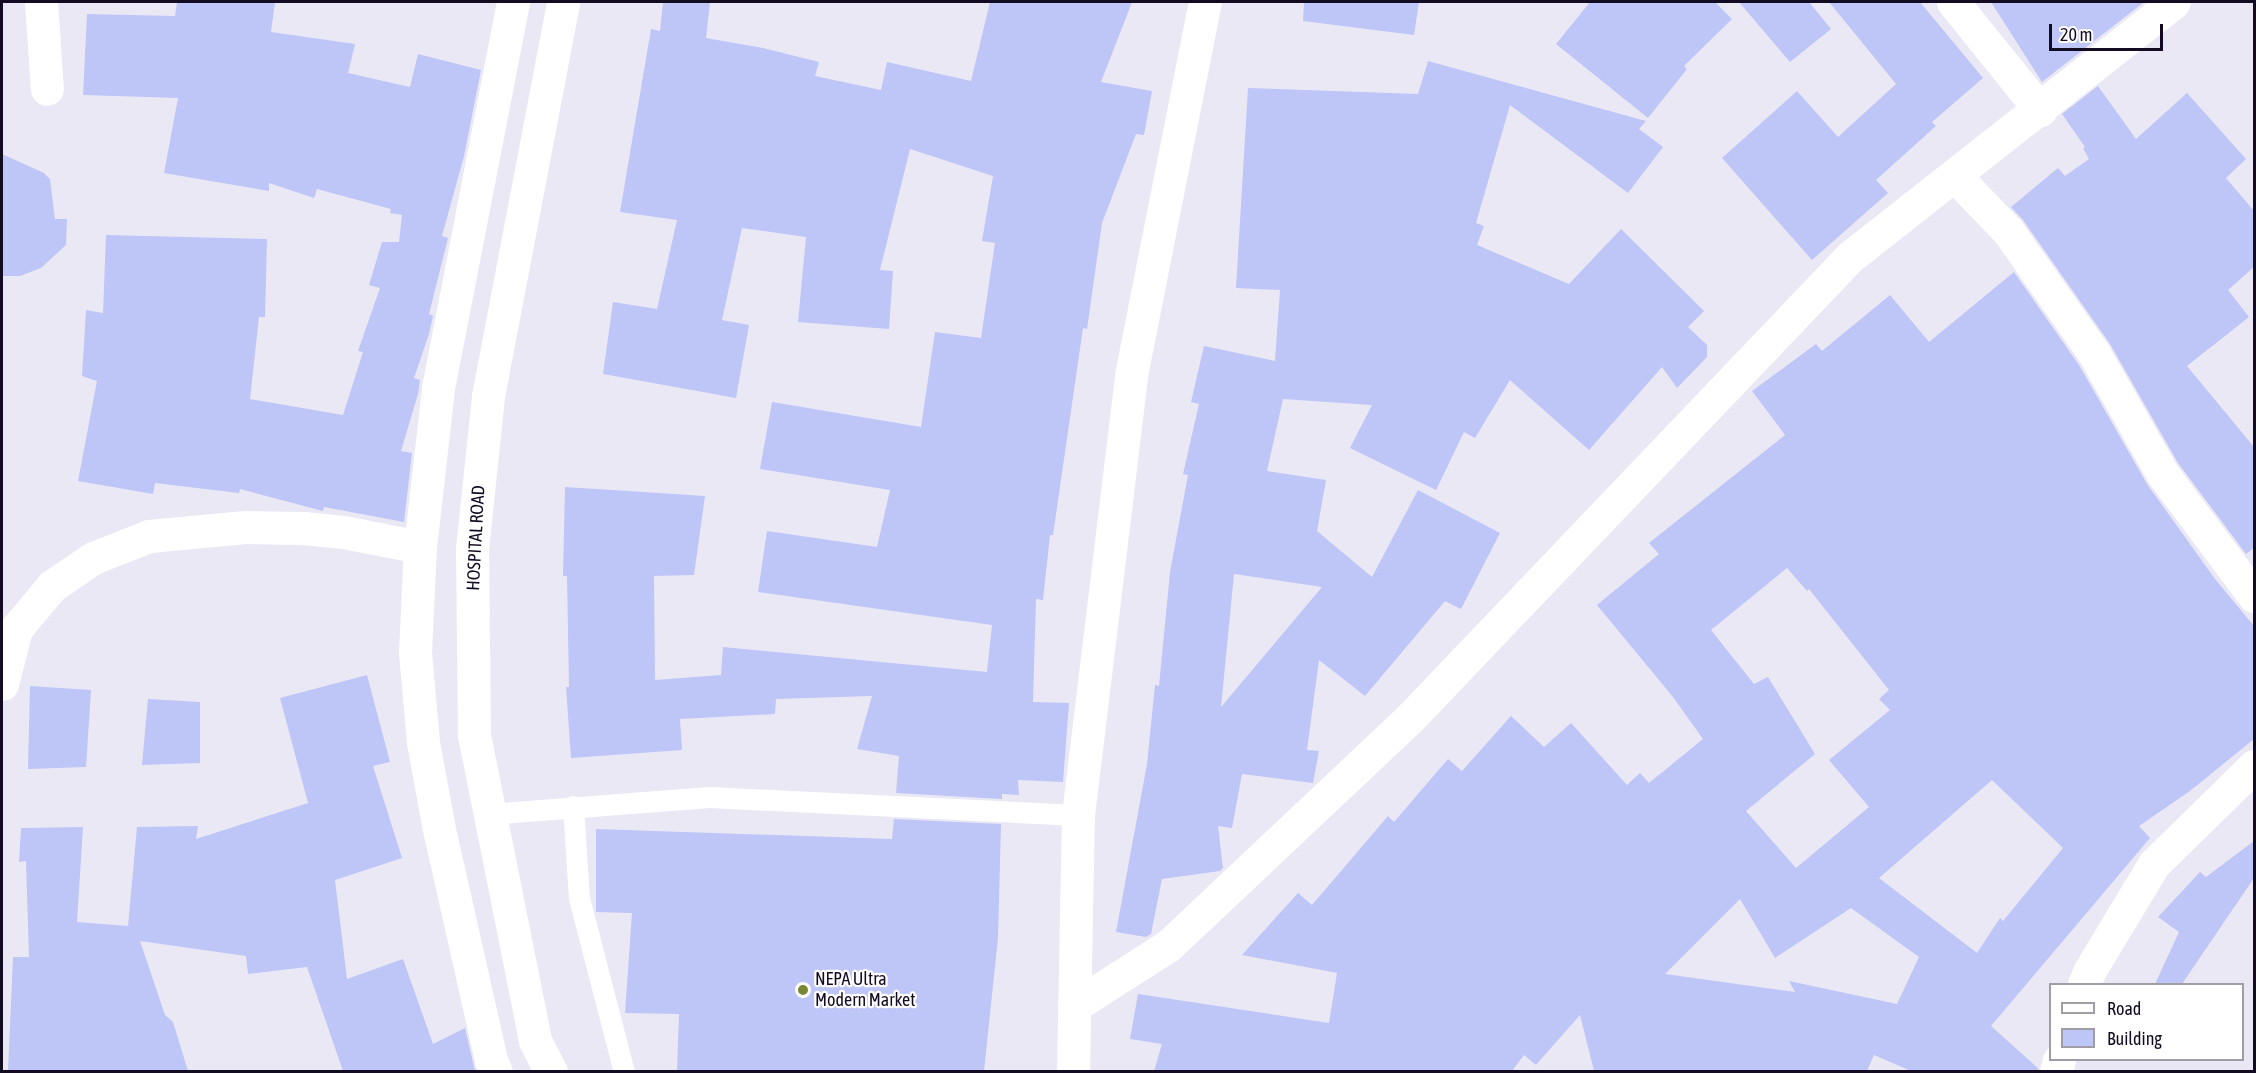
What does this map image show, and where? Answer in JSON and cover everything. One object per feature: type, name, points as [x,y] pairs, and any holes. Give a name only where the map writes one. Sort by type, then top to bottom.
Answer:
[{"type":"street","points":[[41,2],[47,89]]},
{"type":"street","points":[[496,1071],[438,824],[423,742],[415,652],[420,547],[438,388],[513,2]]},
{"type":"street","name":"HOSPITAL ROAD","points":[[551,1071],[535,1040],[474,736],[472,549],[488,396],[562,2]]},
{"type":"street","points":[[1073,1071],[1078,815],[1131,375],[1205,2]]},
{"type":"street","points":[[1953,2],[2040,110]]},
{"type":"street","points":[[1074,1006],[1168,946],[1410,718],[1850,257],[2040,110],[2174,2]]},
{"type":"street","points":[[1955,176],[2008,231],[2095,355],[2163,473],[2254,596]]},
{"type":"street","points":[[2,684],[16,629],[52,586],[93,558],[149,536],[246,527],[303,528],[343,532],[420,547]]},
{"type":"street","points":[[2084,983],[2154,864],[2254,766]]},
{"type":"lane","points":[[489,814],[709,797],[1078,815]]},
{"type":"lane","points":[[573,806],[579,898],[624,1071]]},
{"type":"building","points":[[177,2],[275,2],[271,32],[355,44],[348,73],[410,87],[418,54],[481,70],[464,156],[442,236],[448,238],[429,314],[433,316],[414,378],[420,380],[418,394],[401,451],[412,453],[404,522],[324,507],[323,511],[240,489],[239,493],[155,483],[153,494],[78,481],[97,381],[82,376],[86,310],[103,313],[106,235],[267,239],[265,317],[259,317],[250,399],[343,415],[363,352],[358,351],[380,288],[369,285],[382,242],[399,242],[402,215],[390,213],[391,209],[317,189],[314,198],[269,183],[269,191],[164,173],[178,98],[83,95],[87,14],[175,16]]},
{"type":"building","points":[[663,2],[710,2],[706,38],[763,48],[819,62],[815,76],[881,90],[887,62],[971,81],[990,2],[1132,2],[1101,82],[1152,91],[1144,135],[1136,134],[1102,223],[1087,329],[1083,328],[1053,535],[1050,535],[1043,600],[1036,599],[1033,702],[1069,703],[1063,782],[1018,780],[1019,795],[1002,794],[1002,799],[896,793],[899,756],[857,749],[872,696],[776,699],[775,714],[680,719],[682,750],[571,758],[566,687],[569,687],[567,576],[563,576],[565,487],[705,496],[694,575],[654,576],[655,680],[721,675],[723,647],[987,672],[992,625],[758,592],[767,531],[877,547],[890,490],[760,469],[772,402],[921,427],[935,332],[981,338],[995,243],[982,241],[993,176],[910,149],[880,270],[893,271],[889,329],[798,322],[806,237],[742,228],[722,320],[749,325],[736,398],[603,374],[613,302],[657,309],[677,220],[620,212],[651,29],[660,31]]},
{"type":"building","points":[[1304,2],[1419,2],[1414,35],[1303,21]]},
{"type":"building","points":[[1590,2],[1715,2],[1732,19],[1684,66],[1687,69],[1648,118],[1556,44]]},
{"type":"building","points":[[1739,2],[1809,2],[1831,29],[1790,62]]},
{"type":"building","points":[[1829,2],[1920,2],[1983,78],[1932,122],[1936,126],[1876,180],[1888,193],[1812,260],[1722,158],[1797,91],[1838,137],[1896,84]]},
{"type":"building","points":[[1991,2],[2144,2],[2042,82]]},
{"type":"building","points":[[1428,61],[1646,121],[1639,129],[1663,147],[1628,193],[1510,105],[1476,223],[1484,226],[1477,245],[1569,284],[1621,229],[1704,311],[1688,327],[1707,345],[1707,357],[1677,388],[1662,367],[1589,450],[1510,380],[1475,438],[1464,432],[1436,490],[1350,448],[1372,405],[1283,399],[1267,471],[1326,480],[1317,531],[1372,577],[1418,490],[1500,533],[1461,609],[1445,601],[1365,696],[1319,660],[1307,750],[1319,751],[1313,783],[1242,774],[1232,828],[1218,826],[1223,868],[1220,871],[1162,879],[1151,934],[1146,937],[1116,932],[1147,764],[1155,685],[1159,686],[1170,572],[1188,475],[1183,474],[1199,404],[1191,402],[1204,346],[1275,361],[1280,290],[1236,288],[1248,88],[1418,94]],"holes":[[[1234,574],[1322,587],[1221,707]]]},
{"type":"building","points":[[2098,86],[2136,139],[2187,93],[2246,159],[2226,178],[2254,211],[2254,267],[2228,290],[2249,317],[2187,366],[2254,447],[2254,548],[2246,554],[2178,463],[2110,344],[2023,220],[2011,207],[2058,168],[2065,176],[2089,159],[2083,148],[2085,147],[2062,114]]},
{"type":"building","points":[[2,154],[44,173],[50,179],[55,219],[67,219],[66,245],[41,268],[20,276],[2,276]]},
{"type":"building","points":[[2014,272],[2079,365],[2147,484],[2215,579],[2254,626],[2254,739],[2190,791],[2139,826],[2150,838],[1991,1026],[2038,1068],[2038,1071],[1911,1071],[1874,1055],[1867,1071],[1594,1071],[1580,1015],[1536,1065],[1524,1055],[1512,1071],[1154,1071],[1162,1044],[1130,1039],[1138,994],[1329,1023],[1337,973],[1242,955],[1298,893],[1312,905],[1388,816],[1394,822],[1448,759],[1462,771],[1511,716],[1544,747],[1571,723],[1627,785],[1640,773],[1649,783],[1703,739],[1673,697],[1597,605],[1659,554],[1649,543],[1785,435],[1752,391],[1816,344],[1822,351],[1890,295],[1929,342]],"holes":[[[1787,568],[1807,591],[1809,589],[1889,690],[1879,699],[1890,710],[1829,760],[1869,807],[1796,868],[1746,811],[1815,754],[1768,677],[1754,684],[1711,630]],[[1992,780],[2063,848],[2003,921],[2000,918],[1977,953],[1879,878]],[[1740,899],[1775,958],[1851,908],[1919,957],[1897,1004],[1789,981],[1795,992],[1665,974]]]},
{"type":"building","points":[[367,675],[390,762],[373,766],[402,858],[335,880],[347,979],[403,959],[433,1044],[465,1028],[475,1071],[343,1071],[307,967],[248,974],[246,956],[140,941],[165,1015],[173,1022],[188,1071],[8,1071],[13,957],[29,957],[26,861],[19,862],[21,828],[83,827],[77,922],[128,926],[137,827],[198,826],[196,839],[308,803],[280,698]]},
{"type":"building","points":[[30,686],[91,690],[86,767],[28,769]]},
{"type":"building","points":[[148,699],[200,702],[200,763],[142,765]]},
{"type":"building","points":[[894,819],[1001,824],[998,938],[984,1071],[677,1071],[679,1014],[625,1013],[632,913],[596,912],[596,829],[892,839]]},
{"type":"building","points":[[2254,841],[2254,878],[2183,983],[2155,983],[2179,932],[2158,917],[2200,872],[2206,877]]},
{"type":"place","name":"NEPA Ultra Modern Market","points":[[803,990]]}]
